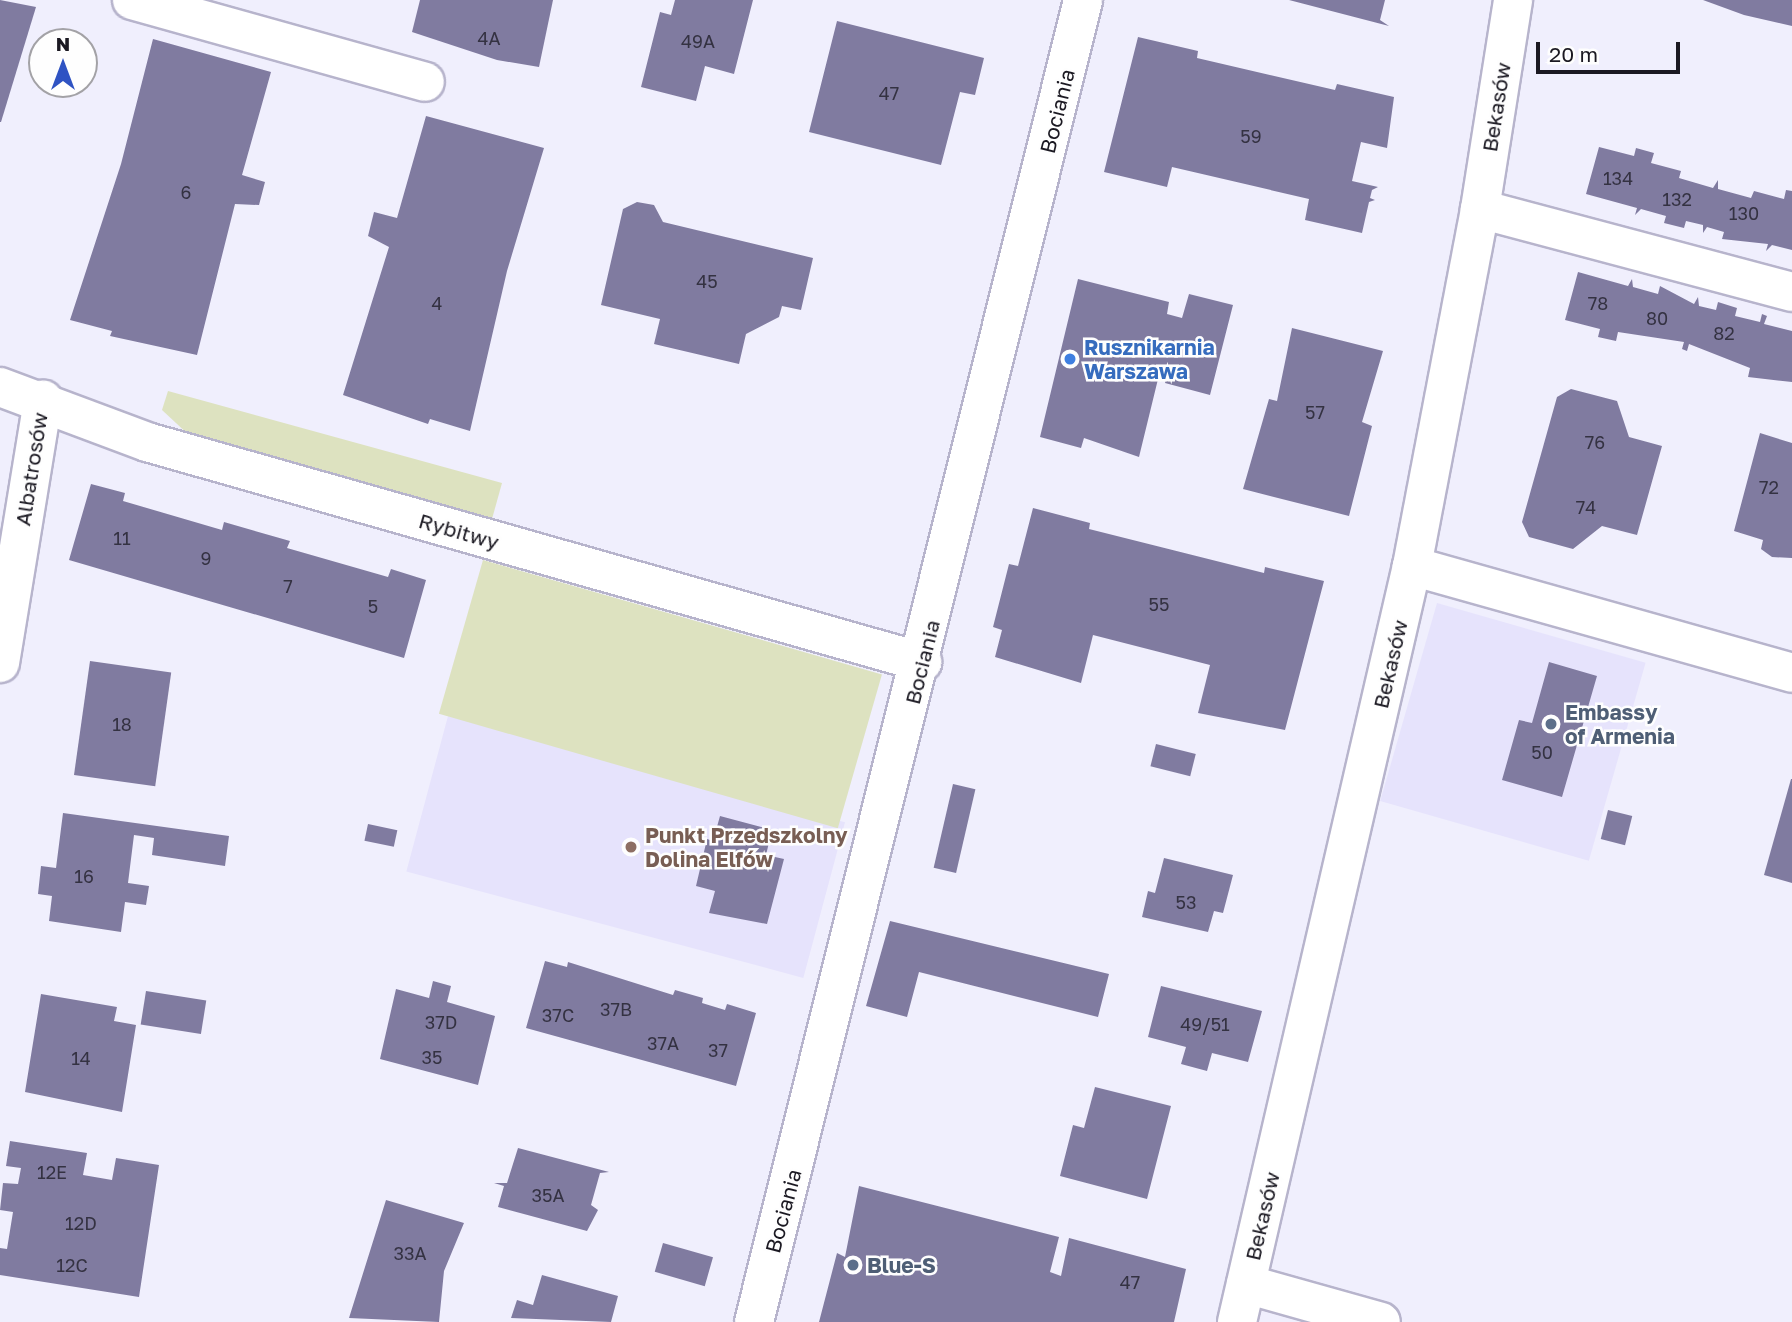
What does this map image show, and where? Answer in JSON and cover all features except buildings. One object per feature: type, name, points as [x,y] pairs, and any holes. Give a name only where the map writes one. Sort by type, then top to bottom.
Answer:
[{"type":"street","points":[[132,0],[425,82]]},
{"type":"street","name":"Bociania","points":[[754,1322],[922,662],[1083,0]]},
{"type":"street","name":"Bekasów","points":[[1237,1322],[1412,566],[1480,209],[1513,0]]},
{"type":"street","points":[[1480,209],[1792,292]]},
{"type":"street","name":"Rybitwy","points":[[0,387],[43,398],[147,442],[922,662]]},
{"type":"street","name":"Albatrosów","points":[[0,663],[7,571],[43,398]]},
{"type":"street","points":[[1412,566],[1792,673]]},
{"type":"street","points":[[1246,1284],[1381,1322]]},
{"type":"shaded area","points":[[1437,603],[1646,663],[1589,861],[1380,801]]},
{"type":"shaded area","name":"Punkt Przedszkolny Dolina Elfów","points":[[448,716],[845,822],[803,978],[406,872]]},
{"type":"green space","points":[[168,391],[502,483],[492,519],[191,437],[162,410]]},
{"type":"green space","points":[[483,560],[882,674],[838,828],[439,714]]},
{"type":"place","name":"Rusznikarnia Warszawa","points":[[1070,359]]},
{"type":"place","name":"Embassy of Armenia","points":[[1551,724]]},
{"type":"place","name":"Punkt Przedszkolny Dolina Elfów","points":[[631,847]]},
{"type":"place","name":"Blue-S","points":[[853,1265]]}]
